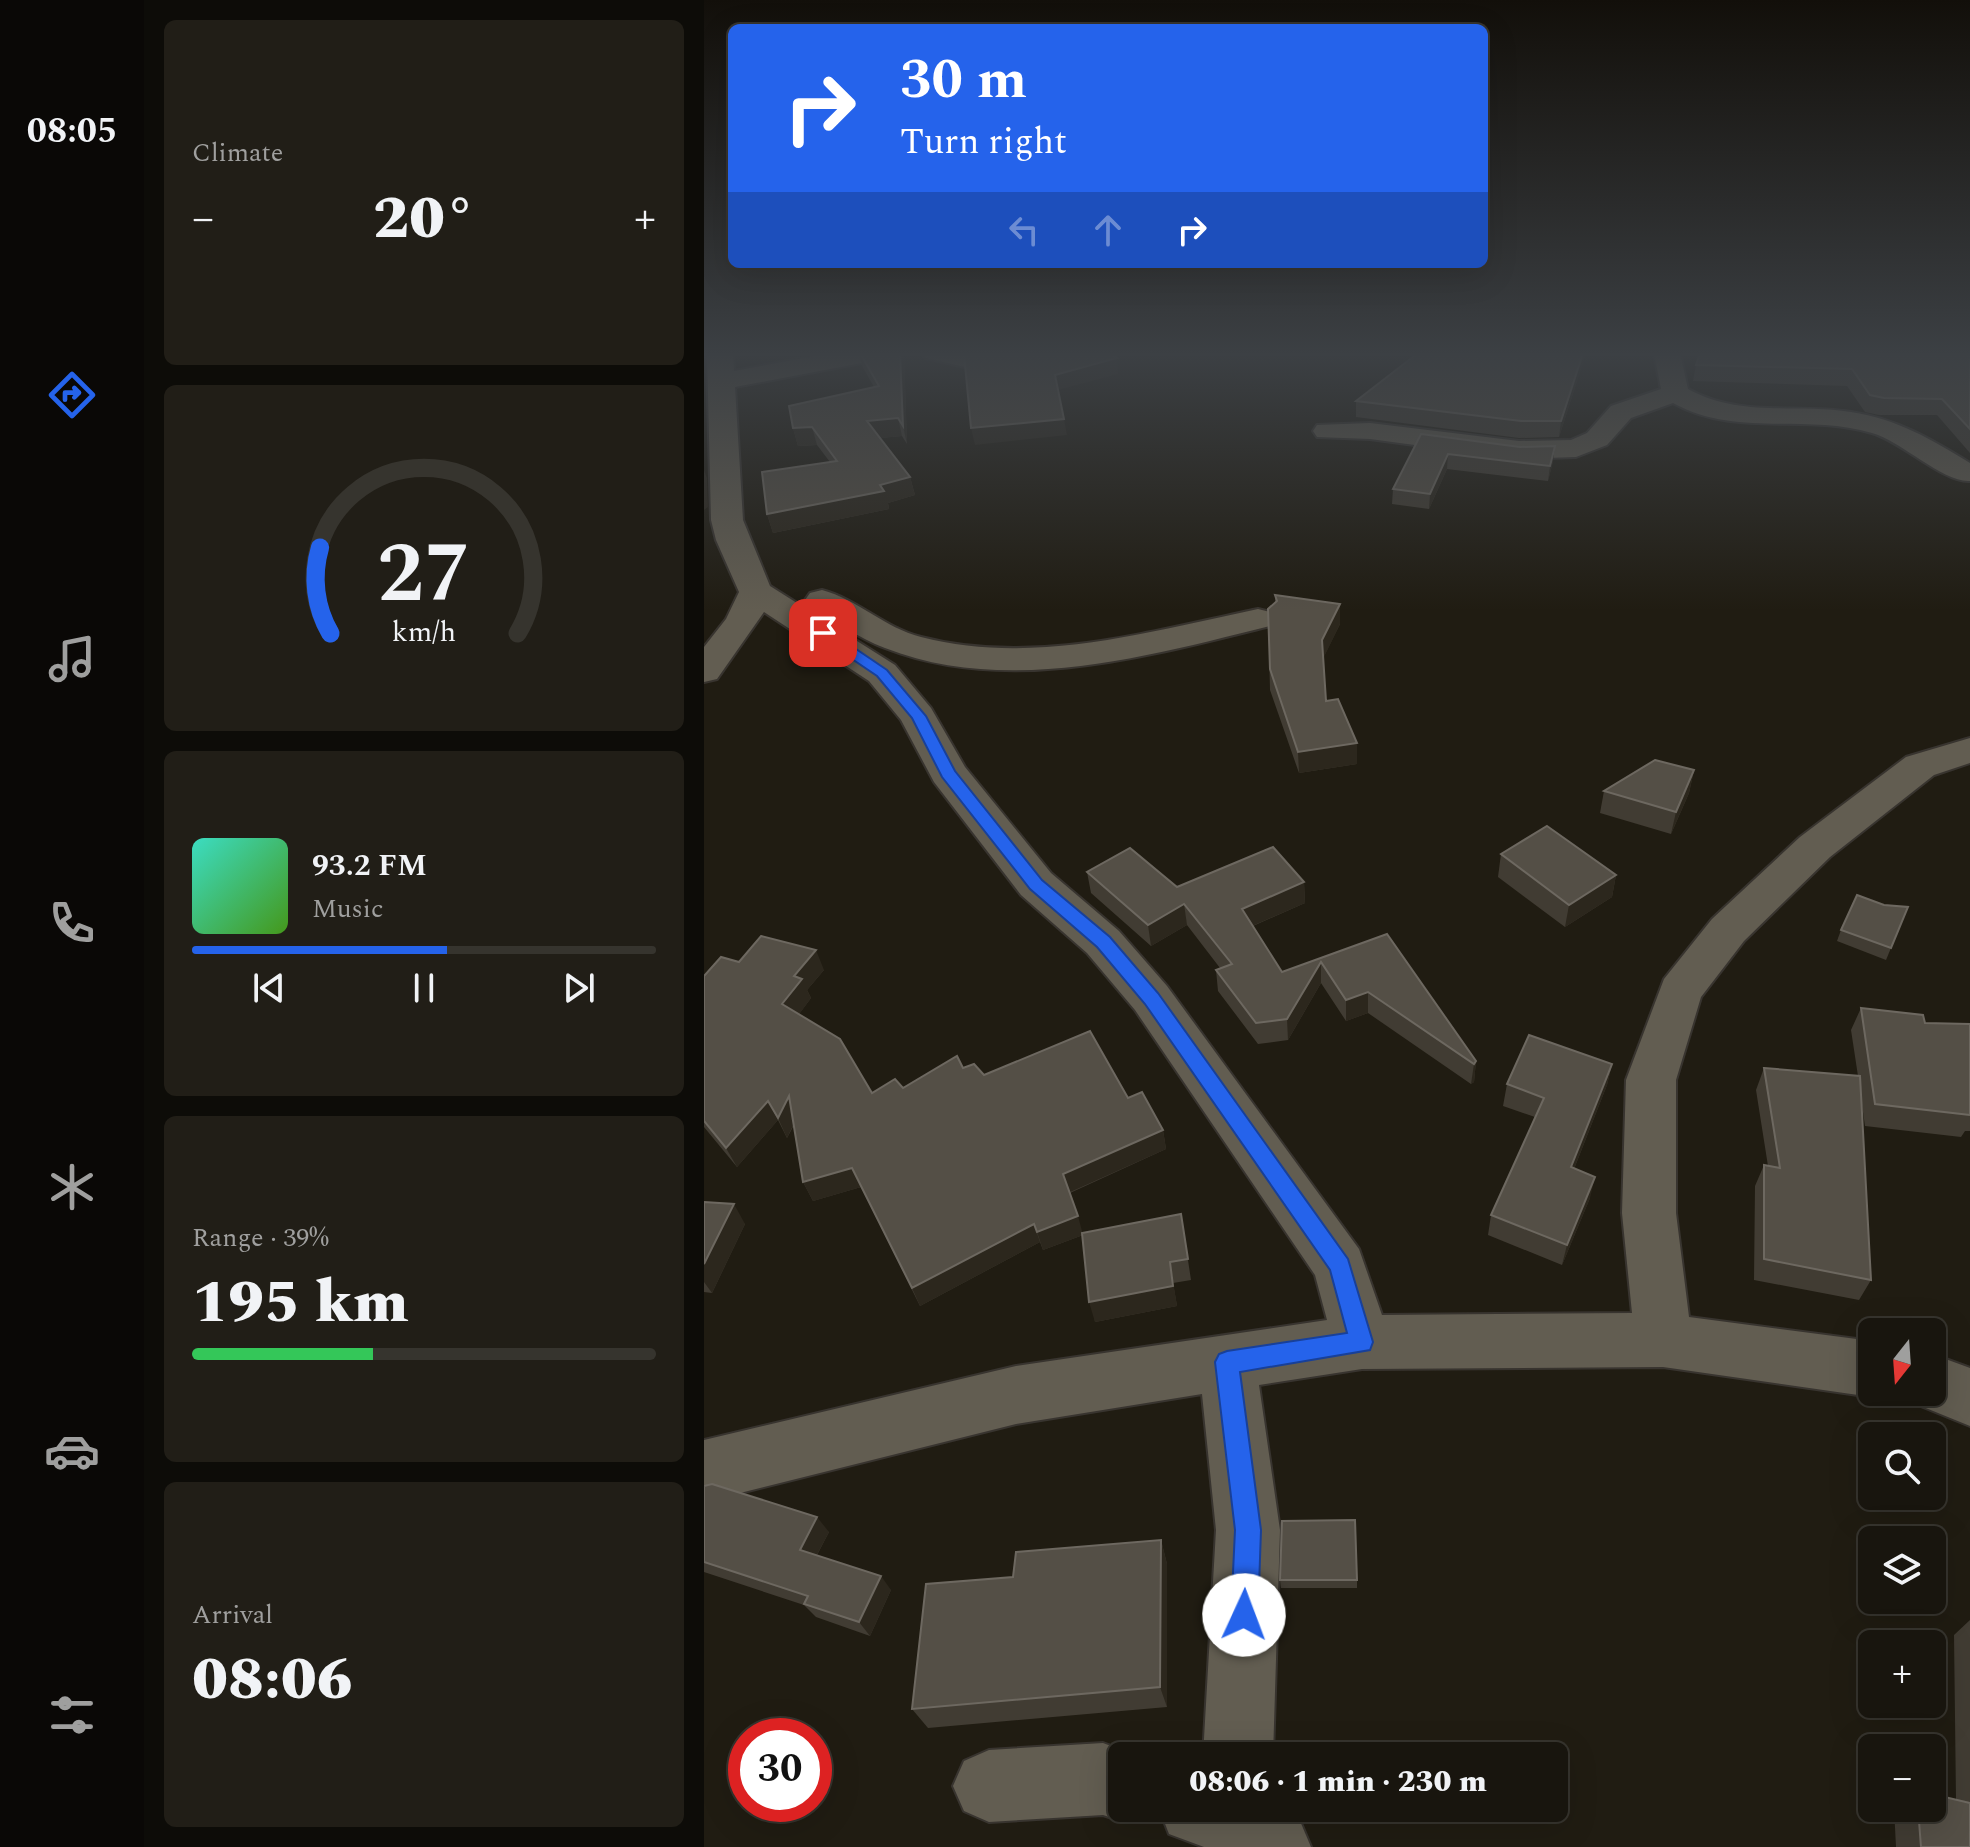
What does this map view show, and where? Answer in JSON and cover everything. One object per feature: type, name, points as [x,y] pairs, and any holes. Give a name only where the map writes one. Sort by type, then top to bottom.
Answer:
[{"type":"street","points":[[716,439],[714,476],[751,581],[882,673],[918,716],[948,773],[1036,884],[1103,942],[1151,998],[1340,1266],[1362,1342]]},
{"type":"street","points":[[1434,439],[1519,450],[1576,448],[1597,439]]},
{"type":"street","points":[[1903,439],[1966,473]]},
{"type":"street","points":[[751,581],[793,586],[906,645],[959,657],[1050,660],[1258,619]]},
{"type":"street","points":[[704,671],[742,621],[751,581]]},
{"type":"street","points":[[1663,1340],[1649,1213],[1651,1080],[1680,991],[1728,930],[1815,847],[1920,766],[1970,750]]},
{"type":"street","points":[[704,1471],[1016,1395],[1362,1342],[1663,1340],[1858,1367]]},
{"type":"street","points":[[1227,1362],[1248,1530],[1239,1742]]},
{"type":"street","points":[[1946,1388],[1970,1397]]},
{"type":"street","points":[[989,1786],[1108,1781]]},
{"type":"building","points":[[821,439],[881,439],[910,477],[880,485],[884,491],[767,514],[762,472],[837,461]]},
{"type":"building","points":[[1418,439],[1461,439],[1520,447],[1555,446],[1550,466],[1448,454],[1430,494],[1393,489]]},
{"type":"building","points":[[1275,595],[1340,604],[1322,640],[1326,701],[1338,699],[1357,743],[1298,752],[1270,669],[1268,609],[1277,601]]},
{"type":"building","points":[[1655,760],[1694,770],[1676,812],[1604,791]]},
{"type":"building","points":[[1547,826],[1616,875],[1569,905],[1501,854]]},
{"type":"building","points":[[1273,847],[1304,882],[1242,909],[1282,972],[1387,934],[1476,1061],[1474,1064],[1368,992],[1346,1000],[1321,962],[1287,1019],[1256,1023],[1216,970],[1232,964],[1184,904],[1148,925],[1087,872],[1130,848],[1177,887]]},
{"type":"building","points":[[1857,895],[1884,905],[1908,907],[1891,948],[1841,930]]},
{"type":"building","points":[[761,936],[816,950],[794,976],[802,979],[782,1004],[840,1039],[872,1093],[895,1079],[903,1088],[957,1056],[963,1068],[974,1064],[984,1075],[1090,1031],[1128,1098],[1142,1092],[1163,1130],[1063,1174],[1078,1216],[1037,1232],[1034,1224],[912,1288],[852,1168],[803,1182],[789,1096],[778,1118],[768,1101],[726,1148],[704,1121],[704,976],[721,957],[739,962]]},
{"type":"building","points":[[1861,1008],[1923,1015],[1925,1023],[1970,1024],[1970,1115],[1875,1104]]},
{"type":"building","points":[[1529,1035],[1612,1064],[1571,1167],[1595,1177],[1567,1245],[1491,1215],[1544,1098],[1507,1084]]},
{"type":"building","points":[[1764,1068],[1860,1076],[1871,1280],[1764,1259],[1764,1165],[1780,1168]]},
{"type":"building","points":[[704,1202],[734,1204],[704,1264]]},
{"type":"building","points":[[1181,1214],[1188,1259],[1170,1262],[1173,1286],[1089,1302],[1082,1233]]},
{"type":"building","points":[[712,1484],[817,1517],[800,1550],[881,1576],[859,1622],[804,1604],[808,1596],[704,1562],[704,1486]]},
{"type":"building","points":[[1355,1520],[1357,1580],[1280,1580],[1282,1521]]},
{"type":"building","points":[[1161,1540],[1160,1687],[912,1709],[926,1584],[1013,1577],[1016,1552]]},
{"type":"building","points":[[1946,1797],[1970,1803],[1970,1847],[1921,1847],[1919,1822],[1946,1822]]},
{"type":"route","points":[[823,633],[882,673],[918,716],[948,773],[1036,884],[1103,942],[1151,998],[1340,1266],[1362,1342],[1227,1362],[1248,1530],[1244,1615]]}]
